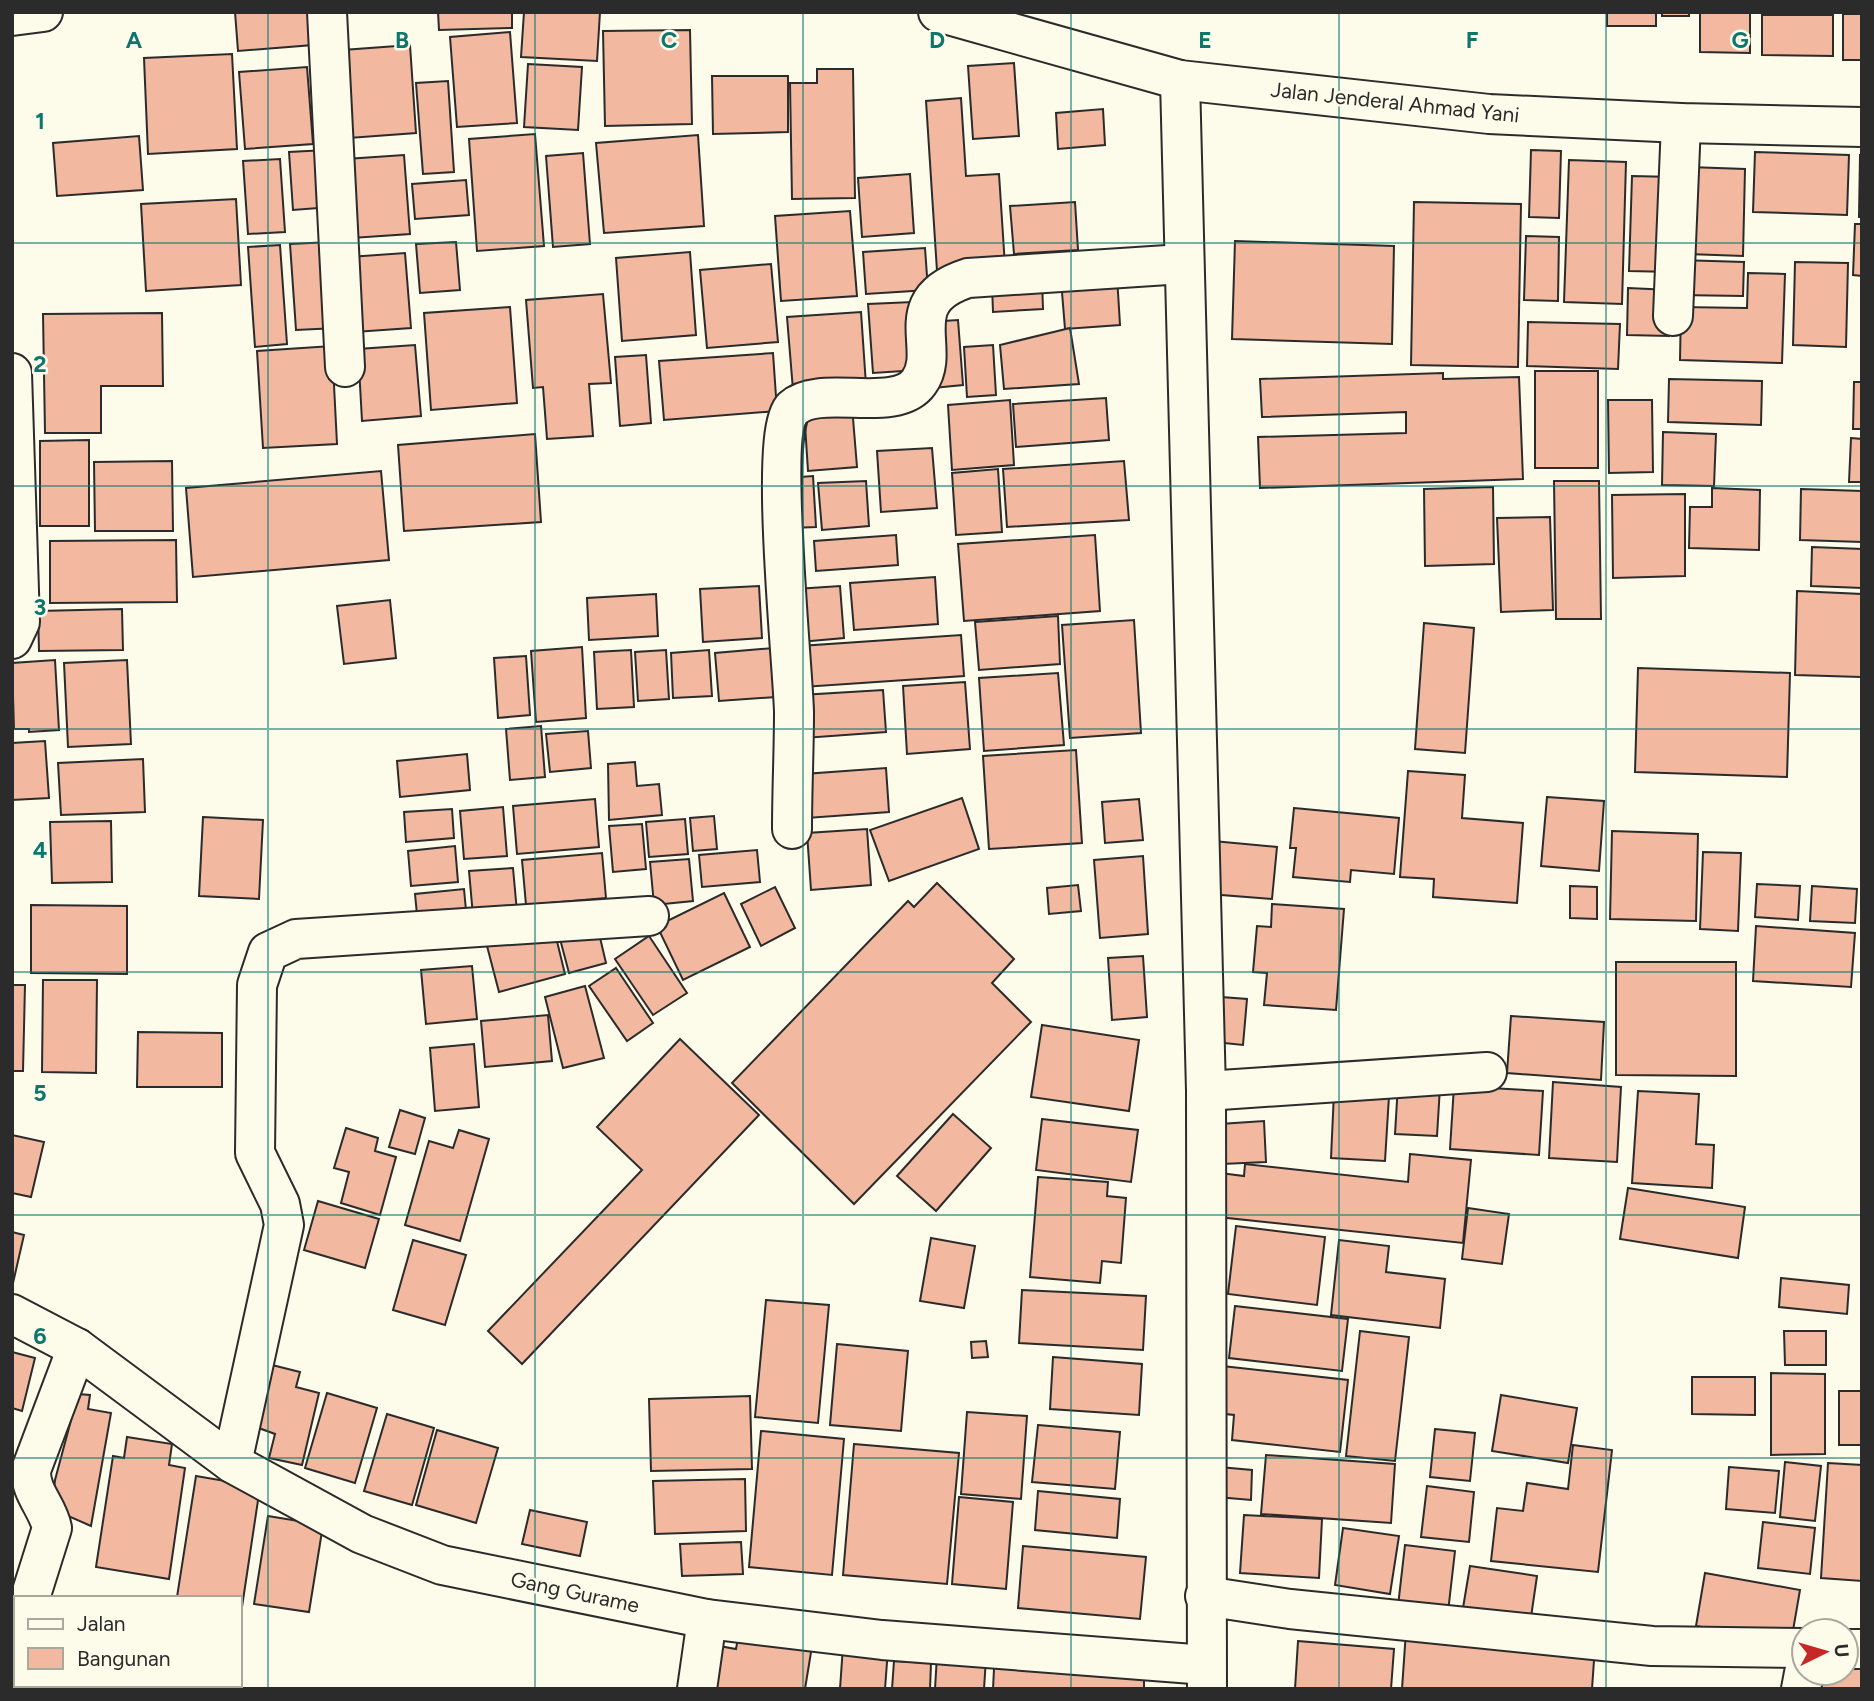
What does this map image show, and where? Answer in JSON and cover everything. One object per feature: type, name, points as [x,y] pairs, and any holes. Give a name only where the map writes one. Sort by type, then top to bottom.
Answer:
[{"type":"main road","points":[[12,16],[43,12]]},
{"type":"main road","points":[[327,12],[345,367]]},
{"type":"main road","name":"Jalan Jenderal Ahmad Yani","points":[[938,12],[1180,80],[1489,114],[1681,123],[1862,127]]},
{"type":"main road","points":[[1180,80],[1206,1091],[1207,1677]]},
{"type":"main road","points":[[1673,316],[1681,123]]},
{"type":"main road","points":[[792,829],[794,710],[783,512],[785,421],[791,409],[805,400],[878,397],[903,393],[919,383],[924,368],[925,320],[931,302],[953,282],[968,278],[1184,264]]},
{"type":"main road","points":[[12,373],[20,622],[12,639]]},
{"type":"main road","points":[[232,1463],[284,1225],[280,1204],[255,1153],[257,985],[268,952],[296,939],[649,916]]},
{"type":"main road","points":[[1206,1091],[1487,1072]]},
{"type":"main road","name":"Gang Gurame","points":[[12,1314],[77,1348],[232,1463],[362,1534],[442,1565],[707,1619],[1207,1677]]},
{"type":"main road","points":[[31,1596],[52,1528],[50,1518],[34,1490],[31,1470],[77,1348]]},
{"type":"main road","points":[[1205,1596],[1290,1609],[1652,1646],[1790,1648]]},
{"type":"main road","points":[[697,1689],[707,1619]]},
{"type":"building","points":[[235,12],[310,12],[313,45],[238,51]]},
{"type":"building","points":[[438,12],[512,12],[512,28],[439,30]]},
{"type":"building","points":[[524,12],[600,12],[597,61],[521,57]]},
{"type":"building","points":[[1607,12],[1656,12],[1656,26],[1607,26]]},
{"type":"building","points":[[1662,12],[1689,12],[1689,16],[1662,16]]},
{"type":"building","points":[[1700,12],[1750,12],[1750,53],[1700,52]]},
{"type":"building","points":[[1843,14],[1862,14],[1862,60],[1843,60]]},
{"type":"building","points":[[1762,15],[1833,15],[1833,56],[1762,55]]},
{"type":"building","points":[[690,30],[692,124],[605,126],[603,31]]},
{"type":"building","points":[[510,32],[517,123],[457,127],[450,37]]},
{"type":"building","points":[[410,45],[416,133],[349,138],[343,50]]},
{"type":"building","points":[[232,54],[237,149],[148,154],[144,58]]},
{"type":"building","points":[[1014,63],[1019,136],[973,139],[968,66]]},
{"type":"building","points":[[528,64],[582,67],[578,130],[524,127]]},
{"type":"building","points":[[307,67],[313,144],[245,149],[239,72]]},
{"type":"building","points":[[817,69],[853,69],[855,198],[792,199],[790,83],[817,83]]},
{"type":"building","points":[[712,76],[788,76],[788,132],[713,134]]},
{"type":"building","points":[[448,81],[454,172],[423,174],[416,83]]},
{"type":"building","points":[[961,98],[966,176],[999,174],[1005,266],[937,271],[926,101]]},
{"type":"building","points":[[1103,109],[1105,145],[1058,149],[1056,113]]},
{"type":"building","points":[[535,134],[544,246],[477,251],[469,139]]},
{"type":"building","points":[[698,135],[704,226],[604,233],[596,143]]},
{"type":"building","points":[[139,136],[143,190],[57,196],[53,143]]},
{"type":"building","points":[[326,150],[331,207],[293,210],[289,152]]},
{"type":"building","points":[[1531,150],[1561,151],[1559,218],[1529,217]]},
{"type":"building","points":[[1755,152],[1849,155],[1847,215],[1753,212]]},
{"type":"building","points":[[583,153],[590,244],[553,247],[546,156]]},
{"type":"building","points":[[404,155],[410,234],[352,238],[346,159]]},
{"type":"building","points":[[1862,155],[1862,217],[1859,217]]},
{"type":"building","points":[[280,159],[285,232],[248,234],[243,161]]},
{"type":"building","points":[[1569,160],[1626,162],[1622,304],[1564,302]]},
{"type":"building","points":[[1689,167],[1745,169],[1743,256],[1688,254]]},
{"type":"building","points":[[910,174],[914,233],[862,237],[858,178]]},
{"type":"building","points":[[1632,176],[1674,177],[1672,272],[1629,271]]},
{"type":"building","points":[[466,180],[469,215],[415,219],[412,184]]},
{"type":"building","points":[[236,199],[241,285],[146,291],[141,204]]},
{"type":"building","points":[[1075,202],[1078,250],[1014,254],[1010,206]]},
{"type":"building","points":[[1414,202],[1521,204],[1518,367],[1411,365]]},
{"type":"building","points":[[850,211],[857,296],[781,301],[775,216]]},
{"type":"building","points":[[1855,224],[1862,224],[1862,276],[1853,275]]},
{"type":"building","points":[[1526,236],[1559,237],[1558,301],[1524,300]]},
{"type":"building","points":[[1235,241],[1394,246],[1392,344],[1232,339]]},
{"type":"building","points":[[331,242],[337,328],[296,330],[290,244]]},
{"type":"building","points":[[456,242],[460,290],[420,293],[416,244]]},
{"type":"building","points":[[280,245],[287,344],[255,347],[248,247]]},
{"type":"building","points":[[925,248],[928,290],[866,294],[863,252]]},
{"type":"building","points":[[690,252],[696,335],[622,341],[616,258]]},
{"type":"building","points":[[405,253],[411,328],[355,332],[349,257]]},
{"type":"building","points":[[1679,260],[1744,262],[1743,296],[1678,295]]},
{"type":"building","points":[[1795,262],[1848,263],[1846,347],[1793,345]]},
{"type":"building","points":[[771,264],[778,342],[707,348],[700,270]]},
{"type":"building","points":[[1748,273],[1785,274],[1782,363],[1680,360],[1681,307],[1747,308]]},
{"type":"building","points":[[1117,276],[1120,325],[1065,329],[1061,280]]},
{"type":"building","points":[[1042,281],[1043,309],[993,312],[992,285]]},
{"type":"building","points":[[1628,288],[1670,290],[1669,336],[1627,335]]},
{"type":"building","points":[[603,294],[611,383],[589,384],[593,436],[547,439],[543,387],[533,388],[526,300]]},
{"type":"building","points":[[913,302],[918,370],[873,373],[868,304]]},
{"type":"building","points":[[510,307],[517,403],[431,410],[424,313]]},
{"type":"building","points":[[861,312],[866,385],[793,390],[787,317]]},
{"type":"building","points":[[162,313],[163,386],[101,386],[101,433],[45,433],[43,314]]},
{"type":"building","points":[[958,320],[963,385],[933,388],[928,322]]},
{"type":"building","points":[[1528,322],[1620,324],[1618,369],[1527,366]]},
{"type":"building","points":[[1070,328],[1079,384],[1004,389],[1000,345]]},
{"type":"building","points":[[415,345],[421,416],[362,421],[358,349]]},
{"type":"building","points":[[993,345],[996,395],[967,397],[964,347]]},
{"type":"building","points":[[332,346],[337,444],[263,448],[257,351]]},
{"type":"building","points":[[773,353],[777,411],[664,420],[659,361]]},
{"type":"building","points":[[646,355],[651,423],[620,426],[615,357]]},
{"type":"building","points":[[1535,371],[1598,371],[1598,468],[1535,468]]},
{"type":"building","points":[[1443,373],[1443,379],[1519,377],[1523,479],[1260,488],[1258,437],[1406,433],[1406,412],[1262,417],[1260,379]]},
{"type":"building","points":[[1669,379],[1762,381],[1761,425],[1668,422]]},
{"type":"building","points":[[1854,382],[1862,382],[1862,429],[1853,429]]},
{"type":"building","points":[[1106,398],[1109,440],[1016,447],[1013,404]]},
{"type":"building","points":[[1010,400],[1014,465],[952,470],[948,405]]},
{"type":"building","points":[[1608,400],[1652,400],[1653,472],[1609,473]]},
{"type":"building","points":[[852,406],[857,467],[808,471],[804,409]]},
{"type":"building","points":[[1663,432],[1716,434],[1714,486],[1662,485]]},
{"type":"building","points":[[535,434],[541,522],[404,531],[398,445]]},
{"type":"building","points":[[1851,438],[1862,439],[1862,482],[1849,482]]},
{"type":"building","points":[[89,440],[89,526],[40,526],[40,441]]},
{"type":"building","points":[[932,448],[937,508],[881,512],[877,451]]},
{"type":"building","points":[[172,461],[173,531],[95,531],[94,462]]},
{"type":"building","points":[[1124,461],[1129,520],[1007,527],[1003,469]]},
{"type":"building","points":[[998,469],[1002,532],[956,535],[952,473]]},
{"type":"building","points":[[381,471],[389,560],[193,577],[186,488]]},
{"type":"building","points":[[813,476],[816,527],[791,528],[787,478]]},
{"type":"building","points":[[866,481],[869,526],[822,530],[818,483]]},
{"type":"building","points":[[1554,481],[1599,481],[1601,619],[1556,619]]},
{"type":"building","points":[[1493,487],[1494,564],[1425,566],[1424,489]]},
{"type":"building","points":[[1712,488],[1760,490],[1759,550],[1689,548],[1690,507],[1712,507]]},
{"type":"building","points":[[1801,489],[1862,491],[1862,542],[1800,540]]},
{"type":"building","points":[[1685,494],[1685,576],[1613,578],[1612,495]]},
{"type":"building","points":[[1550,517],[1553,610],[1501,612],[1497,518]]},
{"type":"building","points":[[896,535],[898,565],[816,571],[814,541]]},
{"type":"building","points":[[1095,535],[1100,611],[964,621],[958,544]]},
{"type":"building","points":[[176,540],[177,602],[50,603],[50,541]]},
{"type":"building","points":[[1812,547],[1862,549],[1862,588],[1811,586]]},
{"type":"building","points":[[935,577],[938,624],[854,630],[850,583]]},
{"type":"building","points":[[759,586],[762,638],[703,642],[700,589]]},
{"type":"building","points":[[840,586],[844,638],[800,642],[796,589]]},
{"type":"building","points":[[1797,591],[1862,594],[1861,677],[1795,675]]},
{"type":"building","points":[[656,594],[658,636],[589,640],[587,598]]},
{"type":"building","points":[[390,600],[396,658],[344,664],[337,606]]},
{"type":"building","points":[[122,609],[123,650],[39,651],[38,611]]},
{"type":"building","points":[[1058,616],[1060,664],[979,670],[975,622]]},
{"type":"building","points":[[1134,620],[1141,733],[1070,738],[1062,625]]},
{"type":"building","points":[[1424,623],[1474,628],[1465,753],[1415,749]]},
{"type":"building","points":[[961,635],[964,676],[803,687],[800,646]]},
{"type":"building","points":[[582,647],[586,718],[536,722],[531,651]]},
{"type":"building","points":[[786,647],[790,696],[719,701],[715,653]]},
{"type":"building","points":[[631,650],[634,707],[597,709],[594,652]]},
{"type":"building","points":[[666,650],[669,699],[638,701],[635,652]]},
{"type":"building","points":[[709,650],[712,696],[673,698],[671,653]]},
{"type":"building","points":[[526,656],[530,715],[498,718],[494,658]]},
{"type":"building","points":[[55,660],[59,730],[29,732],[29,729],[14,729],[12,663]]},
{"type":"building","points":[[127,660],[131,744],[68,747],[64,663]]},
{"type":"building","points":[[1638,668],[1790,673],[1787,777],[1635,772]]},
{"type":"building","points":[[1058,673],[1064,745],[984,751],[979,678]]},
{"type":"building","points":[[965,682],[970,749],[907,754],[903,686]]},
{"type":"building","points":[[883,690],[886,732],[804,738],[801,695]]},
{"type":"building","points":[[541,726],[545,777],[510,780],[506,729]]},
{"type":"building","points":[[588,731],[591,768],[550,772],[546,734]]},
{"type":"building","points":[[45,741],[49,798],[12,800],[12,743]]},
{"type":"building","points":[[1076,750],[1082,843],[989,849],[983,756]]},
{"type":"building","points":[[467,754],[470,790],[400,797],[397,761]]},
{"type":"building","points":[[143,759],[145,812],[61,815],[58,763]]},
{"type":"building","points":[[635,762],[637,786],[659,784],[662,815],[609,820],[608,764]]},
{"type":"building","points":[[886,768],[889,812],[807,818],[804,774]]},
{"type":"building","points":[[1408,771],[1465,775],[1462,818],[1523,823],[1517,903],[1433,897],[1434,879],[1400,877]]},
{"type":"building","points":[[1547,797],[1604,801],[1599,871],[1541,866]]},
{"type":"building","points":[[962,798],[979,849],[889,881],[870,830]]},
{"type":"building","points":[[595,799],[599,847],[517,854],[513,806]]},
{"type":"building","points":[[1139,799],[1143,840],[1105,843],[1102,802]]},
{"type":"building","points":[[503,807],[507,856],[464,859],[460,811]]},
{"type":"building","points":[[1294,808],[1399,818],[1394,874],[1351,870],[1350,882],[1293,877],[1296,848],[1290,848]]},
{"type":"building","points":[[452,809],[454,838],[406,842],[404,812]]},
{"type":"building","points":[[714,816],[717,849],[693,851],[690,818]]},
{"type":"building","points":[[203,817],[263,820],[259,899],[199,896]]},
{"type":"building","points":[[685,819],[688,854],[649,857],[646,822]]},
{"type":"building","points":[[111,821],[112,882],[52,883],[50,822]]},
{"type":"building","points":[[642,824],[646,869],[613,872],[609,826]]},
{"type":"building","points":[[867,829],[871,885],[811,890],[807,833]]},
{"type":"building","points":[[1612,831],[1698,834],[1696,921],[1610,919]]},
{"type":"building","points":[[1213,841],[1277,847],[1272,899],[1209,894]]},
{"type":"building","points":[[455,846],[458,882],[411,886],[408,851]]},
{"type":"building","points":[[757,850],[760,882],[702,887],[699,855]]},
{"type":"building","points":[[1703,852],[1741,853],[1738,931],[1700,929]]},
{"type":"building","points":[[602,853],[606,898],[526,905],[522,860]]},
{"type":"building","points":[[1143,856],[1148,934],[1100,938],[1094,860]]},
{"type":"building","points":[[689,859],[693,901],[654,905],[650,862]]},
{"type":"building","points":[[513,868],[517,912],[473,916],[469,871]]},
{"type":"building","points":[[937,883],[1014,959],[992,983],[1031,1022],[854,1204],[732,1083],[908,901],[914,907]]},
{"type":"building","points":[[1757,884],[1800,886],[1798,920],[1755,917]]},
{"type":"building","points":[[1078,885],[1081,911],[1049,914],[1047,888]]},
{"type":"building","points":[[1570,886],[1597,887],[1597,919],[1570,918]]},
{"type":"building","points":[[1812,886],[1857,889],[1855,923],[1810,921]]},
{"type":"building","points":[[775,887],[795,928],[761,946],[741,904]]},
{"type":"building","points":[[464,889],[467,921],[418,925],[415,894]]},
{"type":"building","points":[[724,893],[750,947],[683,980],[657,926]]},
{"type":"building","points":[[1272,904],[1344,909],[1336,1010],[1264,1005],[1267,973],[1253,972],[1257,926],[1271,927]]},
{"type":"building","points":[[31,905],[127,906],[127,974],[31,973]]},
{"type":"building","points":[[1756,926],[1855,933],[1851,987],[1753,981]]},
{"type":"building","points":[[554,929],[565,974],[499,992],[487,946]]},
{"type":"building","points":[[598,929],[606,963],[569,973],[560,939]]},
{"type":"building","points":[[649,936],[687,993],[653,1015],[615,959]]},
{"type":"building","points":[[1143,956],[1147,1017],[1112,1020],[1108,958]]},
{"type":"building","points":[[1616,962],[1736,962],[1736,1076],[1616,1075]]},
{"type":"building","points":[[472,966],[477,1019],[426,1024],[421,970]]},
{"type":"building","points":[[616,968],[653,1023],[627,1041],[589,986]]},
{"type":"building","points":[[43,980],[97,980],[96,1073],[42,1072]]},
{"type":"building","points":[[12,985],[25,985],[23,1071],[12,1071]]},
{"type":"building","points":[[585,986],[604,1058],[563,1068],[545,997]]},
{"type":"building","points":[[1208,996],[1247,999],[1243,1045],[1205,1041]]},
{"type":"building","points":[[548,1015],[552,1061],[485,1067],[481,1021]]},
{"type":"building","points":[[1511,1016],[1604,1022],[1601,1080],[1507,1073]]},
{"type":"building","points":[[1042,1025],[1139,1040],[1129,1111],[1031,1097]]},
{"type":"building","points":[[138,1032],[222,1033],[222,1087],[137,1087]]},
{"type":"building","points":[[680,1039],[759,1115],[522,1364],[488,1331],[642,1170],[597,1127]]},
{"type":"building","points":[[474,1044],[479,1107],[435,1111],[430,1048]]},
{"type":"building","points":[[1553,1082],[1621,1087],[1617,1162],[1549,1158]]},
{"type":"building","points":[[1398,1084],[1440,1087],[1437,1136],[1395,1134]]},
{"type":"building","points":[[1454,1086],[1543,1091],[1539,1155],[1450,1149]]},
{"type":"building","points":[[1638,1091],[1699,1094],[1696,1144],[1714,1145],[1712,1188],[1632,1183]]},
{"type":"building","points":[[1334,1092],[1389,1096],[1385,1161],[1331,1158]]},
{"type":"building","points":[[400,1110],[425,1118],[415,1154],[389,1147]]},
{"type":"building","points":[[953,1114],[991,1148],[936,1211],[897,1176]]},
{"type":"building","points":[[1042,1119],[1138,1130],[1131,1182],[1036,1170]]},
{"type":"building","points":[[1264,1121],[1266,1162],[1222,1164],[1220,1124]]},
{"type":"building","points":[[346,1128],[378,1138],[375,1151],[396,1157],[380,1215],[341,1203],[349,1172],[334,1168]]},
{"type":"building","points":[[459,1130],[489,1139],[460,1241],[405,1225],[429,1141],[453,1148]]},
{"type":"building","points":[[12,1135],[44,1142],[31,1197],[12,1193]]},
{"type":"building","points":[[1410,1154],[1471,1160],[1463,1243],[1209,1216],[1213,1172],[1244,1176],[1245,1164],[1408,1182]]},
{"type":"building","points":[[1038,1177],[1108,1182],[1107,1196],[1126,1198],[1121,1263],[1102,1261],[1100,1283],[1030,1277]]},
{"type":"building","points":[[1628,1188],[1745,1207],[1738,1258],[1620,1239]]},
{"type":"building","points":[[318,1201],[379,1219],[365,1268],[304,1250]]},
{"type":"building","points":[[1468,1208],[1509,1214],[1502,1264],[1462,1259]]},
{"type":"building","points":[[1236,1226],[1325,1237],[1317,1305],[1228,1294]]},
{"type":"building","points":[[12,1232],[24,1235],[13,1283],[12,1282]]},
{"type":"building","points":[[931,1238],[975,1246],[964,1308],[920,1301]]},
{"type":"building","points":[[413,1240],[466,1255],[445,1325],[393,1310]]},
{"type":"building","points":[[1339,1240],[1389,1246],[1386,1272],[1445,1279],[1440,1328],[1331,1315]]},
{"type":"building","points":[[1781,1278],[1849,1285],[1847,1314],[1779,1307]]},
{"type":"building","points":[[1022,1290],[1146,1296],[1143,1350],[1019,1343]]},
{"type":"building","points":[[766,1300],[829,1305],[818,1423],[755,1417]]},
{"type":"building","points":[[1235,1306],[1348,1319],[1342,1371],[1229,1358]]},
{"type":"building","points":[[1360,1331],[1409,1337],[1395,1461],[1346,1456]]},
{"type":"building","points":[[1784,1331],[1826,1331],[1826,1365],[1785,1365]]},
{"type":"building","points":[[986,1341],[988,1357],[972,1358],[971,1342]]},
{"type":"building","points":[[837,1344],[908,1351],[901,1431],[830,1425]]},
{"type":"building","points":[[12,1352],[35,1358],[22,1411],[12,1408]]},
{"type":"building","points":[[1053,1357],[1142,1364],[1139,1415],[1050,1409]]},
{"type":"building","points":[[272,1365],[300,1372],[296,1387],[319,1393],[302,1465],[269,1458],[275,1434],[256,1427]]},
{"type":"building","points":[[1222,1366],[1348,1380],[1340,1452],[1232,1440],[1234,1415],[1216,1413]]},
{"type":"building","points":[[1771,1373],[1825,1374],[1825,1454],[1771,1455]]},
{"type":"building","points":[[1692,1377],[1755,1377],[1755,1415],[1692,1414]]},
{"type":"building","points":[[1839,1391],[1862,1391],[1862,1445],[1839,1445]]},
{"type":"building","points":[[327,1393],[377,1408],[355,1483],[305,1468]]},
{"type":"building","points":[[78,1394],[90,1395],[88,1409],[111,1413],[91,1526],[52,1509],[55,1480]]},
{"type":"building","points":[[1501,1395],[1577,1408],[1568,1463],[1492,1451]]},
{"type":"building","points":[[750,1396],[752,1469],[651,1471],[649,1399]]},
{"type":"building","points":[[967,1412],[1027,1416],[1021,1499],[961,1494]]},
{"type":"building","points":[[387,1414],[434,1428],[412,1505],[364,1491]]},
{"type":"building","points":[[1038,1425],[1120,1432],[1115,1489],[1032,1482]]},
{"type":"building","points":[[1435,1429],[1475,1433],[1470,1481],[1430,1477]]},
{"type":"building","points":[[437,1430],[498,1448],[476,1523],[416,1505]]},
{"type":"building","points":[[761,1431],[844,1439],[832,1575],[749,1567]]},
{"type":"building","points":[[127,1437],[172,1444],[169,1465],[185,1468],[169,1579],[96,1567],[113,1456],[124,1458]]},
{"type":"building","points":[[854,1444],[959,1453],[947,1584],[843,1575]]},
{"type":"building","points":[[1573,1445],[1612,1450],[1598,1572],[1491,1561],[1497,1508],[1523,1511],[1527,1483],[1568,1489]]},
{"type":"building","points":[[1266,1455],[1395,1464],[1391,1523],[1261,1514]]},
{"type":"building","points":[[1785,1462],[1821,1466],[1815,1521],[1780,1517]]},
{"type":"building","points":[[1828,1463],[1862,1465],[1862,1581],[1821,1578]]},
{"type":"building","points":[[1219,1467],[1252,1470],[1251,1500],[1217,1497]]},
{"type":"building","points":[[1729,1467],[1779,1471],[1775,1513],[1726,1509]]},
{"type":"building","points":[[196,1476],[260,1487],[242,1607],[242,1596],[177,1596]]},
{"type":"building","points":[[745,1479],[746,1531],[655,1534],[653,1481]]},
{"type":"building","points":[[1427,1486],[1474,1492],[1469,1542],[1421,1537]]},
{"type":"building","points":[[1038,1491],[1120,1499],[1117,1538],[1035,1530]]},
{"type":"building","points":[[959,1497],[1013,1502],[1006,1589],[952,1584]]},
{"type":"building","points":[[530,1510],[587,1522],[580,1556],[522,1544]]},
{"type":"building","points":[[1244,1515],[1322,1519],[1319,1578],[1240,1573]]},
{"type":"building","points":[[268,1516],[323,1525],[309,1612],[254,1604]]},
{"type":"building","points":[[1763,1522],[1815,1528],[1810,1574],[1758,1568]]},
{"type":"building","points":[[1343,1528],[1399,1536],[1390,1594],[1335,1585]]},
{"type":"building","points":[[741,1542],[743,1574],[682,1576],[680,1544]]},
{"type":"building","points":[[1405,1545],[1455,1551],[1448,1612],[1398,1606]]},
{"type":"building","points":[[1023,1546],[1146,1557],[1140,1619],[1018,1608]]},
{"type":"building","points":[[1470,1566],[1537,1576],[1530,1624],[1462,1614]]},
{"type":"building","points":[[1705,1573],[1800,1590],[1795,1617],[1790,1617],[1790,1642],[1696,1626]]},
{"type":"building","points":[[740,1627],[813,1640],[805,1689],[704,1689],[719,1646],[736,1649]]},
{"type":"building","points":[[1406,1631],[1595,1646],[1592,1689],[1402,1689]]},
{"type":"building","points":[[1298,1641],[1394,1649],[1391,1689],[1295,1689]]},
{"type":"building","points":[[843,1646],[888,1649],[885,1689],[840,1689]]},
{"type":"building","points":[[995,1649],[1144,1674],[1144,1689],[993,1689]]},
{"type":"building","points":[[937,1655],[986,1658],[984,1689],[935,1689]]},
{"type":"building","points":[[1862,1656],[1862,1689],[1816,1689],[1860,1687]]},
{"type":"building","points":[[894,1661],[931,1663],[930,1689],[892,1689]]}]
